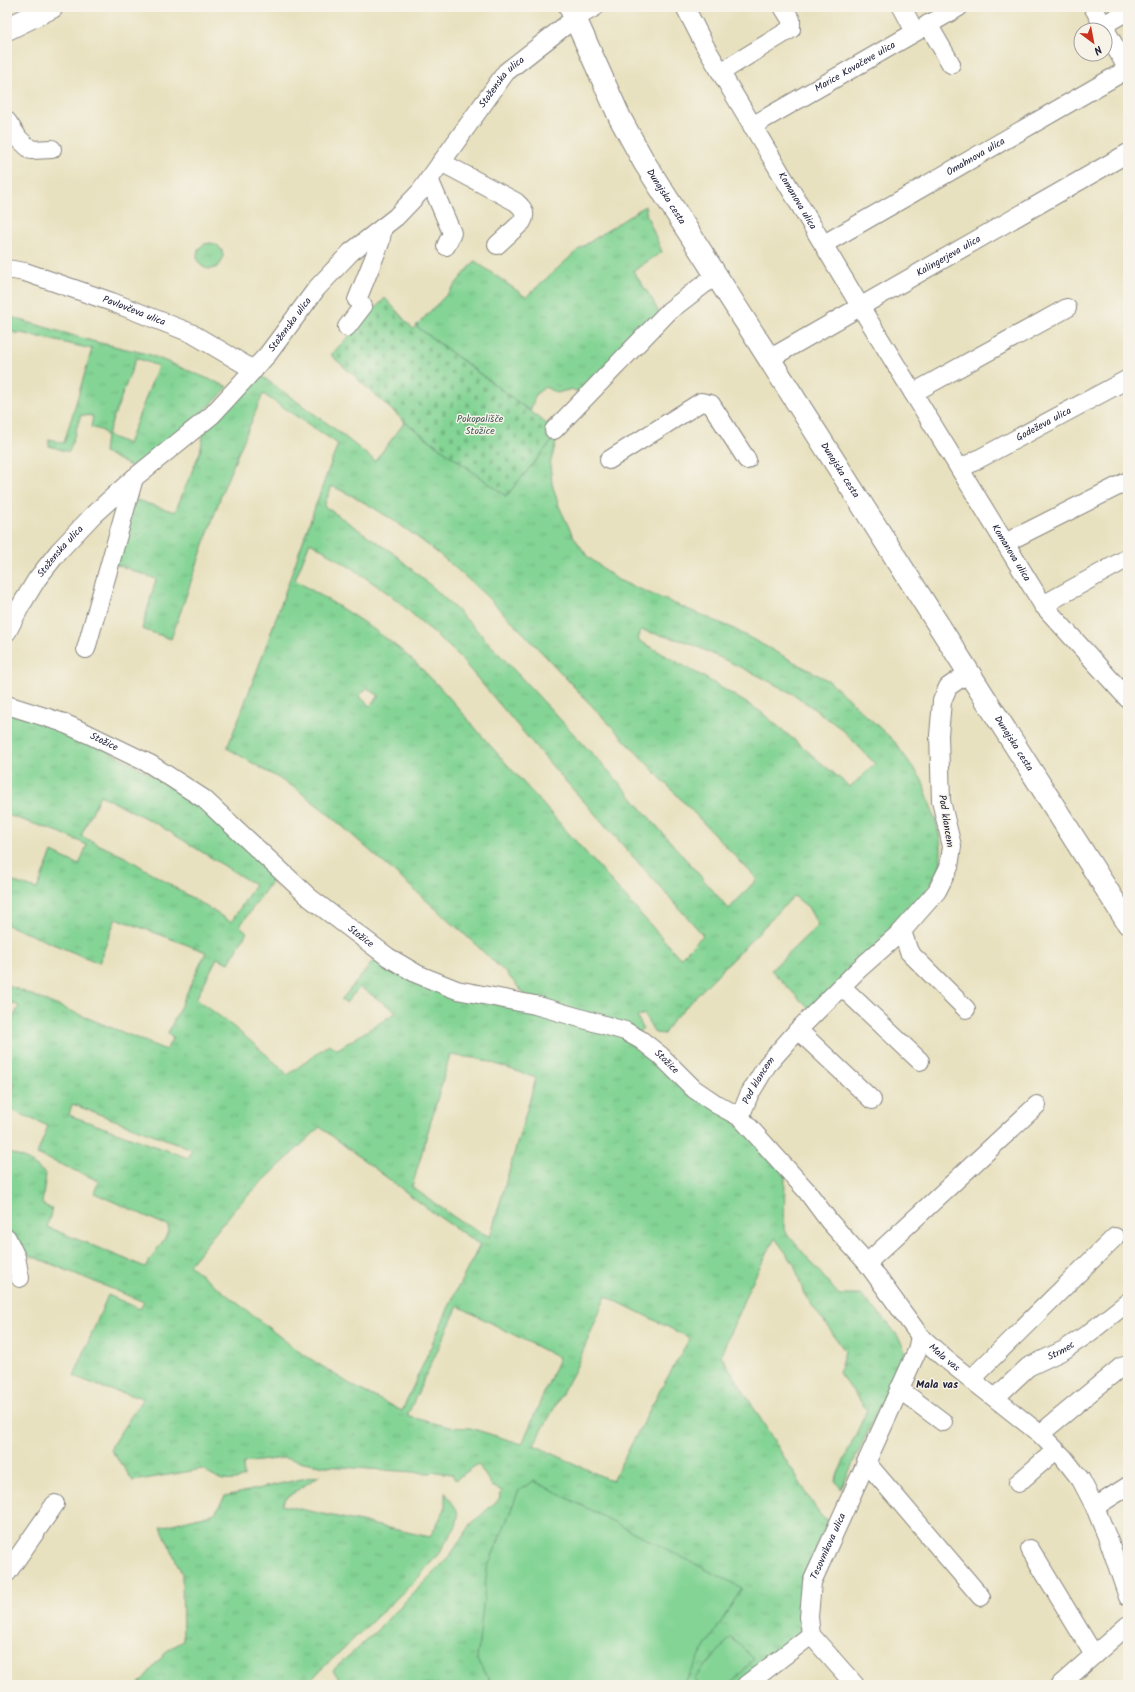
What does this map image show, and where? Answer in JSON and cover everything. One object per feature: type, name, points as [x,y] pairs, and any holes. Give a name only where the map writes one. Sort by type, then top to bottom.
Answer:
[{"type":"main road","points":[[7,29],[52,7]]},
{"type":"main road","name":"Dunajska cesta","points":[[573,13],[626,130],[644,162],[1128,923]]},
{"type":"street","name":"Stoženska ulica","points":[[7,632],[36,579],[59,551],[94,514],[134,478],[212,415],[268,354],[317,288],[351,252],[383,227],[420,192],[506,72],[573,13],[595,7]]},
{"type":"street","name":"Komanova ulica","points":[[685,7],[752,126],[824,244],[860,307],[1043,605],[1128,699]]},
{"type":"street","points":[[721,72],[791,29],[791,20],[783,7]]},
{"type":"street","points":[[902,7],[922,28],[951,64]]},
{"type":"street","name":"Marice Kovačeve ulica","points":[[752,126],[959,7]]},
{"type":"street","points":[[1093,7],[1101,22]]},
{"type":"street","points":[[1108,22],[1128,11]]},
{"type":"street","points":[[1113,43],[1128,70]]},
{"type":"street","name":"Omahnova ulica","points":[[824,244],[1128,70]]},
{"type":"street","points":[[7,121],[19,140],[31,150],[52,149]]},
{"type":"street","name":"Kalingerjeva ulica","points":[[770,359],[1128,153]]},
{"type":"street","points":[[441,162],[516,202],[523,208],[524,218],[522,222],[497,245]]},
{"type":"street","points":[[429,179],[452,233],[446,246]]},
{"type":"street","points":[[347,326],[363,306],[357,300],[380,243],[383,227]]},
{"type":"street","name":"Pavlovčeva ulica","points":[[7,269],[25,272],[112,302],[191,333],[254,370]]},
{"type":"street","points":[[554,430],[669,311],[716,275]]},
{"type":"street","points":[[913,393],[1067,308]]},
{"type":"street","name":"Godeževa ulica","points":[[960,469],[1128,379]]},
{"type":"street","points":[[609,460],[701,402],[711,404],[747,460]]},
{"type":"street","points":[[86,648],[105,598],[134,478]]},
{"type":"street","points":[[1005,543],[1128,481]]},
{"type":"street","points":[[1043,605],[1128,558]]},
{"type":"street","name":"Pod klancem","points":[[740,1117],[750,1094],[767,1065],[798,1030],[902,930],[937,891],[949,867],[952,846],[941,793],[939,735],[942,701],[948,687],[968,673]]},
{"type":"street","name":"Stožice","points":[[7,705],[61,722],[88,734],[150,764],[204,799],[310,898],[388,958],[417,974],[457,990],[535,1005],[625,1031],[641,1040],[660,1055],[694,1089],[716,1104],[740,1117]]},
{"type":"street","points":[[902,930],[909,952],[966,1009]]},
{"type":"street","points":[[842,987],[920,1061]]},
{"type":"street","points":[[798,1030],[872,1100]]},
{"type":"street","points":[[867,1263],[1038,1105]]},
{"type":"street","name":"Mala vas","points":[[740,1117],[806,1190],[829,1221],[867,1263],[920,1336],[1040,1434],[1056,1450],[1081,1480],[1095,1506],[1110,1544],[1128,1598]]},
{"type":"street","points":[[971,1379],[1115,1237]]},
{"type":"street","points":[[7,1238],[14,1271]]},
{"type":"street","name":"Strmec","points":[[995,1398],[1028,1367],[1064,1350],[1089,1333],[1128,1302]]},
{"type":"street","name":"Tesovnikova ulica","points":[[811,1635],[809,1617],[812,1582],[917,1351],[920,1336]]},
{"type":"street","points":[[1040,1434],[1116,1371],[1128,1365]]},
{"type":"street","points":[[899,1389],[944,1422]]},
{"type":"street","points":[[1018,1483],[1056,1450]]},
{"type":"street","points":[[866,1462],[981,1597]]},
{"type":"street","points":[[1095,1506],[1128,1486]]},
{"type":"street","points":[[7,1573],[55,1504]]},
{"type":"street","points":[[1030,1549],[1094,1655]]},
{"type":"street","points":[[1060,1685],[1128,1625]]},
{"type":"street","points":[[746,1685],[811,1635],[855,1685]]},
{"type":"green space","points":[[645,206],[647,216],[662,252],[633,271],[652,299],[660,315],[582,395],[572,389],[557,393],[545,387],[536,394],[530,411],[416,326],[448,293],[475,261],[526,297],[579,249]]},
{"type":"green space","points":[[210,243],[219,247],[223,256],[219,265],[210,269],[201,265],[197,256],[201,247]]},
{"type":"green space","name":"Pokopališče Stožice","points":[[385,298],[413,329],[416,326],[559,433],[506,496],[405,422],[331,355]]},
{"type":"green space","points":[[7,316],[92,341],[148,354],[228,387],[210,406],[134,468],[104,452],[106,437],[103,431],[91,427],[93,416],[81,415],[69,452],[49,446],[49,439],[64,443],[92,349],[21,333],[14,333],[7,323]],"holes":[[[136,358],[158,366],[128,444],[107,435]]]},
{"type":"green space","points":[[260,375],[335,429],[375,461],[405,422],[506,496],[559,433],[550,464],[552,484],[559,506],[572,534],[587,556],[618,580],[730,627],[829,681],[894,741],[922,780],[937,825],[941,844],[941,866],[922,900],[810,1010],[771,970],[818,925],[808,907],[794,896],[672,1021],[664,1034],[655,1033],[644,1014],[637,1017],[643,1028],[639,1032],[527,997],[506,973],[461,931],[326,812],[295,788],[227,748],[256,673],[338,444],[263,394],[224,487],[171,639],[142,629],[156,579],[115,564],[133,499],[175,512],[200,452],[204,432]],"holes":[[[332,486],[370,506],[406,529],[440,555],[472,583],[533,643],[757,879],[729,909],[614,777],[471,624],[436,590],[393,553],[324,506]],[[310,542],[392,596],[455,652],[553,767],[703,935],[680,958],[447,695],[414,661],[377,632],[295,580]],[[641,630],[687,642],[755,674],[795,695],[843,730],[875,764],[850,787],[761,712],[638,640]],[[367,688],[379,696],[370,706],[359,696]]]},
{"type":"green space","points":[[8,712],[53,724],[132,763],[199,804],[276,875],[240,926],[247,932],[229,963],[217,958],[196,999],[244,1035],[288,1075],[329,1044],[338,1049],[397,1012],[360,987],[346,1003],[341,1000],[377,957],[481,1000],[625,1037],[752,1136],[785,1174],[784,1230],[839,1295],[861,1295],[880,1314],[893,1329],[905,1352],[841,1489],[835,1480],[867,1410],[839,1373],[845,1351],[804,1294],[794,1264],[775,1238],[748,1290],[721,1355],[820,1515],[828,1520],[806,1572],[800,1608],[799,1637],[739,1685],[343,1685],[333,1670],[374,1633],[449,1557],[472,1523],[499,1499],[502,1491],[492,1486],[478,1464],[455,1480],[452,1474],[437,1472],[428,1473],[325,1466],[283,1458],[243,1463],[244,1477],[233,1480],[222,1480],[212,1476],[203,1469],[133,1481],[111,1450],[112,1445],[143,1398],[104,1388],[74,1376],[108,1295],[140,1309],[144,1302],[22,1252],[7,1231],[7,1152],[28,1160],[46,1174],[42,1204],[52,1209],[47,1227],[145,1267],[169,1232],[168,1226],[94,1193],[99,1181],[37,1154],[48,1126],[7,1108],[15,1083],[7,1080],[7,1023],[10,1024],[19,1006],[7,1001],[7,985],[166,1050],[173,1037],[168,1033],[206,952],[116,918],[99,963],[7,925],[7,880],[37,889],[52,852],[79,865],[87,845],[59,832],[7,815]],"holes":[[[100,795],[157,824],[255,885],[231,922],[127,858],[81,836]],[[450,1055],[481,1059],[536,1078],[490,1237],[457,1219],[412,1187]],[[72,1104],[192,1149],[188,1158],[69,1115]],[[320,1127],[435,1214],[480,1245],[456,1291],[402,1411],[353,1386],[298,1351],[189,1265],[238,1205]],[[606,1296],[690,1338],[658,1394],[612,1481],[534,1445],[575,1370]],[[458,1306],[559,1358],[522,1444],[470,1428],[449,1427],[407,1416]]]},
{"type":"green space","points":[[320,1475],[286,1498],[282,1505],[430,1537],[445,1509],[445,1492],[457,1510],[458,1517],[456,1526],[439,1553],[418,1578],[305,1685],[138,1685],[168,1650],[183,1641],[182,1574],[161,1527],[215,1513],[225,1496]]},
{"type":"green space","points":[[534,1481],[742,1588],[682,1685],[492,1685],[477,1660],[487,1569],[519,1490]]},
{"type":"green space","points":[[731,1637],[754,1659],[730,1685],[701,1685],[694,1679]]},
{"type":"district","name":"Mala vas","points":[[937,1385]]}]
